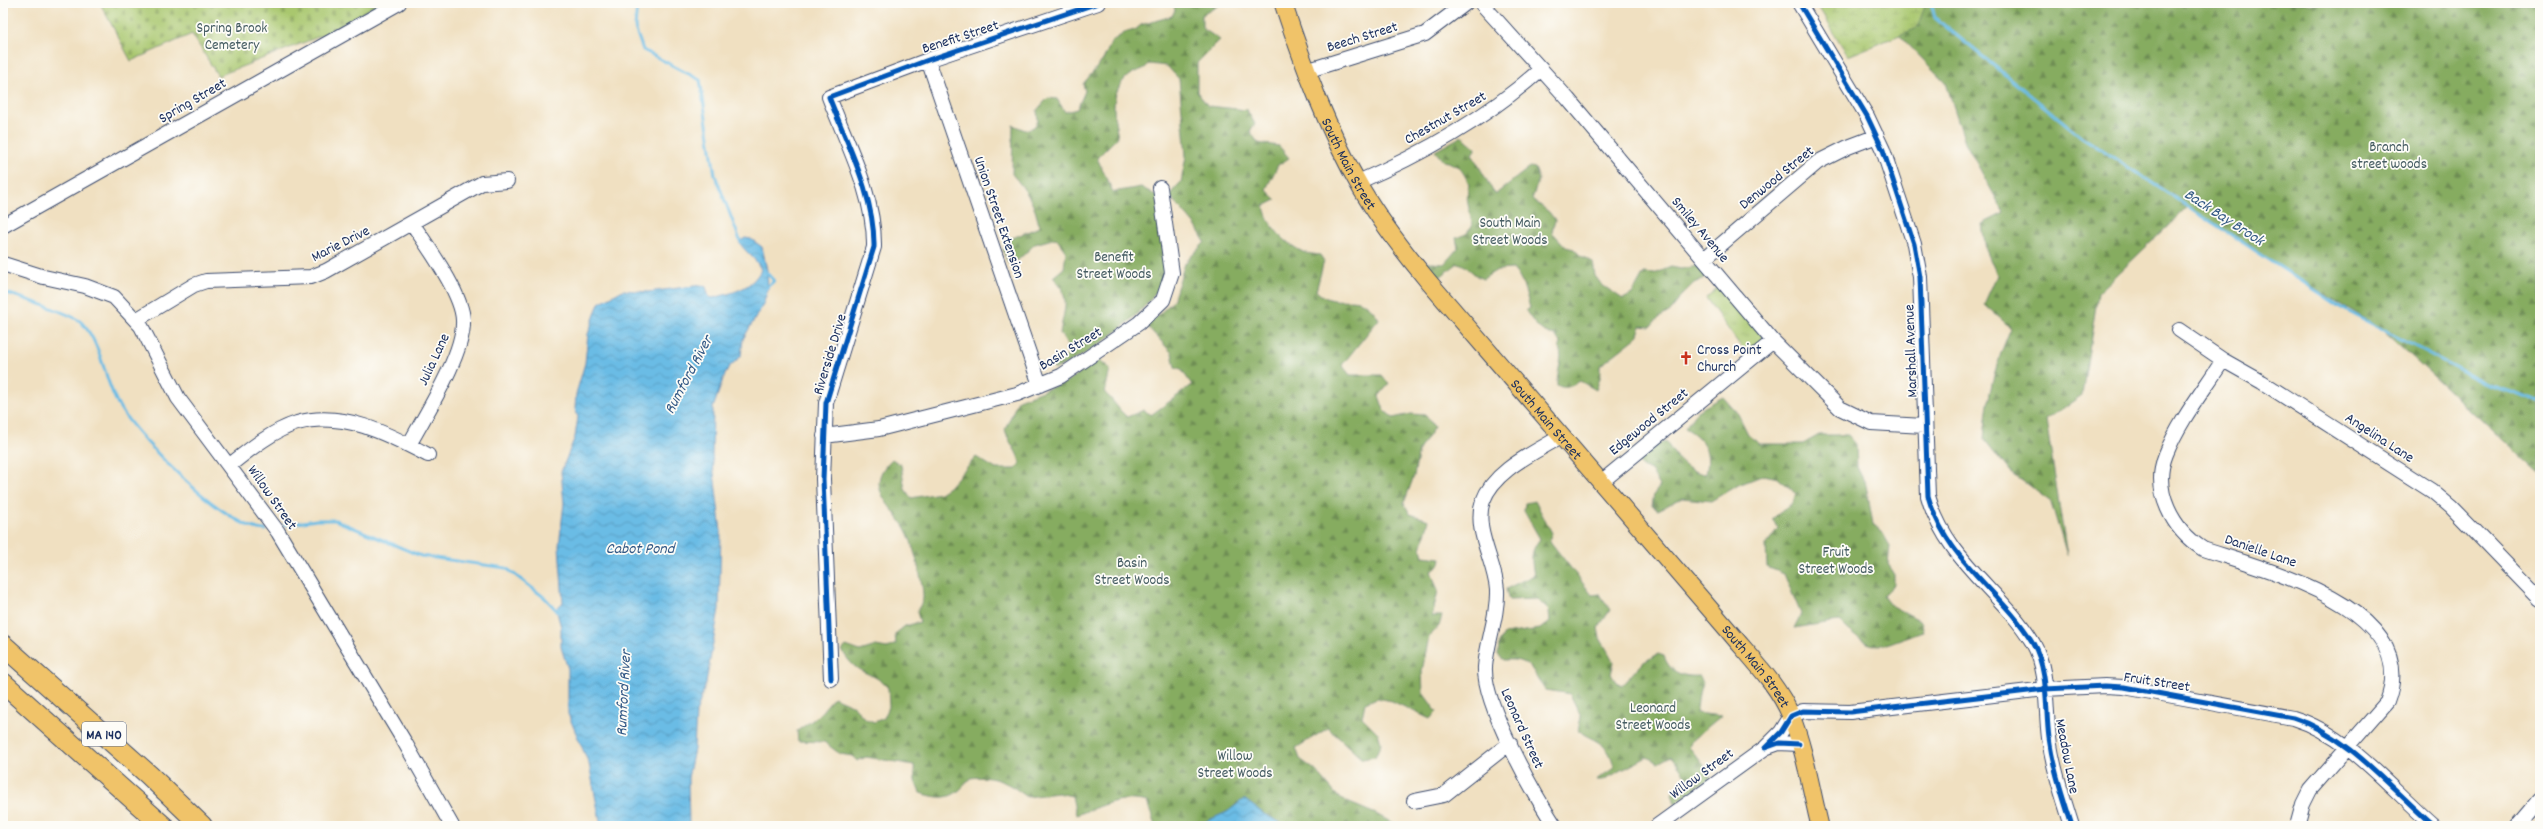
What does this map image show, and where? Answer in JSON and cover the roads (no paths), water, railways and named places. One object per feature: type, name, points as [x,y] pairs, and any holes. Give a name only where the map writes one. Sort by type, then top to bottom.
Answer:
[{"type":"highway","name":"MA 140","points":[[3,645],[149,774],[202,826]]},
{"type":"highway","name":"MA 140","points":[[3,683],[163,826]]},
{"type":"main road","name":"South Main Street","points":[[1283,3],[1306,71],[1358,182],[1378,215],[1411,260],[1560,437],[1756,664],[1791,716],[1820,826]]},
{"type":"street","name":"Spring Street","points":[[3,226],[399,3]]},
{"type":"street","name":"Benefit Street","points":[[831,96],[1075,7],[1098,3]]},
{"type":"street","name":"Beech Street","points":[[1306,71],[1425,34],[1466,3]]},
{"type":"street","name":"Smiley Avenue","points":[[1481,3],[1541,69],[1773,341],[1840,408],[1871,423],[1924,426]]},
{"type":"street","name":"Marshall Avenue","points":[[1799,3],[1877,136],[1914,244],[1918,261],[1928,496],[1941,530],[1953,548],[2032,643],[2043,670],[2045,689]]},
{"type":"street","name":"Union Street Extension","points":[[928,60],[1040,385]]},
{"type":"street","name":"Chestnut Street","points":[[1358,182],[1392,167],[1464,128],[1515,93],[1541,69]]},
{"type":"street","name":"Riverside Drive","points":[[831,96],[829,98],[864,189],[874,222],[874,247],[826,403],[823,479],[831,680]]},
{"type":"street","name":"Denwood Street","points":[[1704,259],[1818,162],[1848,147],[1877,136]]},
{"type":"street","name":"Marie Drive","points":[[136,320],[194,285],[206,281],[311,276],[326,271],[482,183],[506,181]]},
{"type":"street","name":"Basin Street","points":[[824,436],[879,429],[1017,394],[1061,376],[1082,364],[1139,323],[1163,300],[1172,273],[1160,188]]},
{"type":"street","name":"Julia Lane","points":[[409,445],[451,364],[463,335],[463,319],[440,266],[412,223]]},
{"type":"street","name":"Willow Street","points":[[3,264],[44,277],[85,286],[114,297],[136,320],[146,334],[178,398],[230,465],[278,532],[309,582],[452,826]]},
{"type":"street","name":"Angelina Lane","points":[[2179,330],[2223,360],[2262,382],[2432,491],[2451,507],[2540,599]]},
{"type":"street","name":"Edgewood Street","points":[[1600,483],[1773,341]]},
{"type":"street","name":"Danielle Lane","points":[[2223,360],[2165,455],[2162,491],[2167,508],[2185,534],[2204,549],[2306,584],[2330,598],[2376,630],[2387,648],[2392,670],[2392,688],[2387,702],[2376,717],[2310,790],[2303,804],[2297,826]]},
{"type":"street","points":[[230,465],[270,436],[297,424],[327,419],[356,423],[409,445],[428,455]]},
{"type":"street","name":"Leonard Street","points":[[1555,826],[1531,788],[1492,705],[1486,683],[1485,667],[1496,612],[1497,589],[1482,527],[1483,502],[1497,480],[1512,467],[1560,437]]},
{"type":"street","name":"Fruit Street","points":[[1791,716],[1803,711],[1850,712],[2045,689],[2105,686],[2124,687],[2293,718],[2325,731],[2379,774],[2434,826]]},
{"type":"street","name":"Meadow Lane","points":[[2045,689],[2049,739],[2057,777],[2072,826]]},
{"type":"street","points":[[1765,748],[1781,732],[1791,716]]},
{"type":"street","points":[[1414,801],[1444,795],[1510,743]]},
{"type":"street","points":[[1765,748],[1779,743],[1799,744]]},
{"type":"street","name":"Willow Street","points":[[1657,826],[1765,748]]},
{"type":"street","points":[[2518,826],[2540,800]]},
{"type":"water","name":"Cabot Pond","points":[[745,238],[751,239],[762,247],[767,270],[768,289],[763,305],[743,339],[741,356],[728,368],[713,408],[712,456],[721,532],[719,609],[706,683],[696,713],[694,749],[688,778],[689,826],[601,826],[589,764],[568,714],[568,669],[561,647],[561,627],[556,609],[563,602],[559,546],[564,503],[561,472],[575,437],[578,417],[575,409],[576,394],[585,363],[588,334],[599,303],[623,290],[648,292],[702,285],[706,287],[709,297],[713,298],[735,292],[747,286],[757,277],[761,270],[757,262],[739,242]]},
{"type":"water","points":[[1244,799],[1264,814],[1287,826],[1195,826],[1227,812]]},
{"type":"waterway","name":"Rumford River","points":[[637,3],[635,28],[643,50],[700,80],[715,175],[741,243]]},
{"type":"waterway","name":"Back Bay Brook","points":[[1931,3],[1935,18],[2082,137],[2347,311],[2489,385],[2540,402]]},
{"type":"waterway","name":"Rumford River","points":[[765,271],[774,281],[765,289]]},
{"type":"waterway","points":[[3,292],[57,310],[77,319],[82,323],[95,342],[110,387],[120,408],[130,423],[165,461],[208,500],[230,516],[250,526],[266,530]]},
{"type":"waterway","points":[[284,525],[316,520],[335,520],[421,556],[506,568],[545,598],[559,613]]},
{"type":"place","name":"Cross Point Church","points":[[1686,358]]},
{"type":"park label","name":"Spring Brook Cemetery","points":[[232,36]]},
{"type":"park label","name":"Branch street woods","points":[[2389,154]]},
{"type":"park label","name":"South Main Street Woods","points":[[1510,230]]},
{"type":"park label","name":"Benefit Street Woods","points":[[1114,264]]},
{"type":"park label","name":"Fruit Street Woods","points":[[1836,560]]},
{"type":"park label","name":"Basin Street Woods","points":[[1132,570]]},
{"type":"park label","name":"Leonard Street Woods","points":[[1653,716]]},
{"type":"park label","name":"Willow Street Woods","points":[[1235,764]]}]
